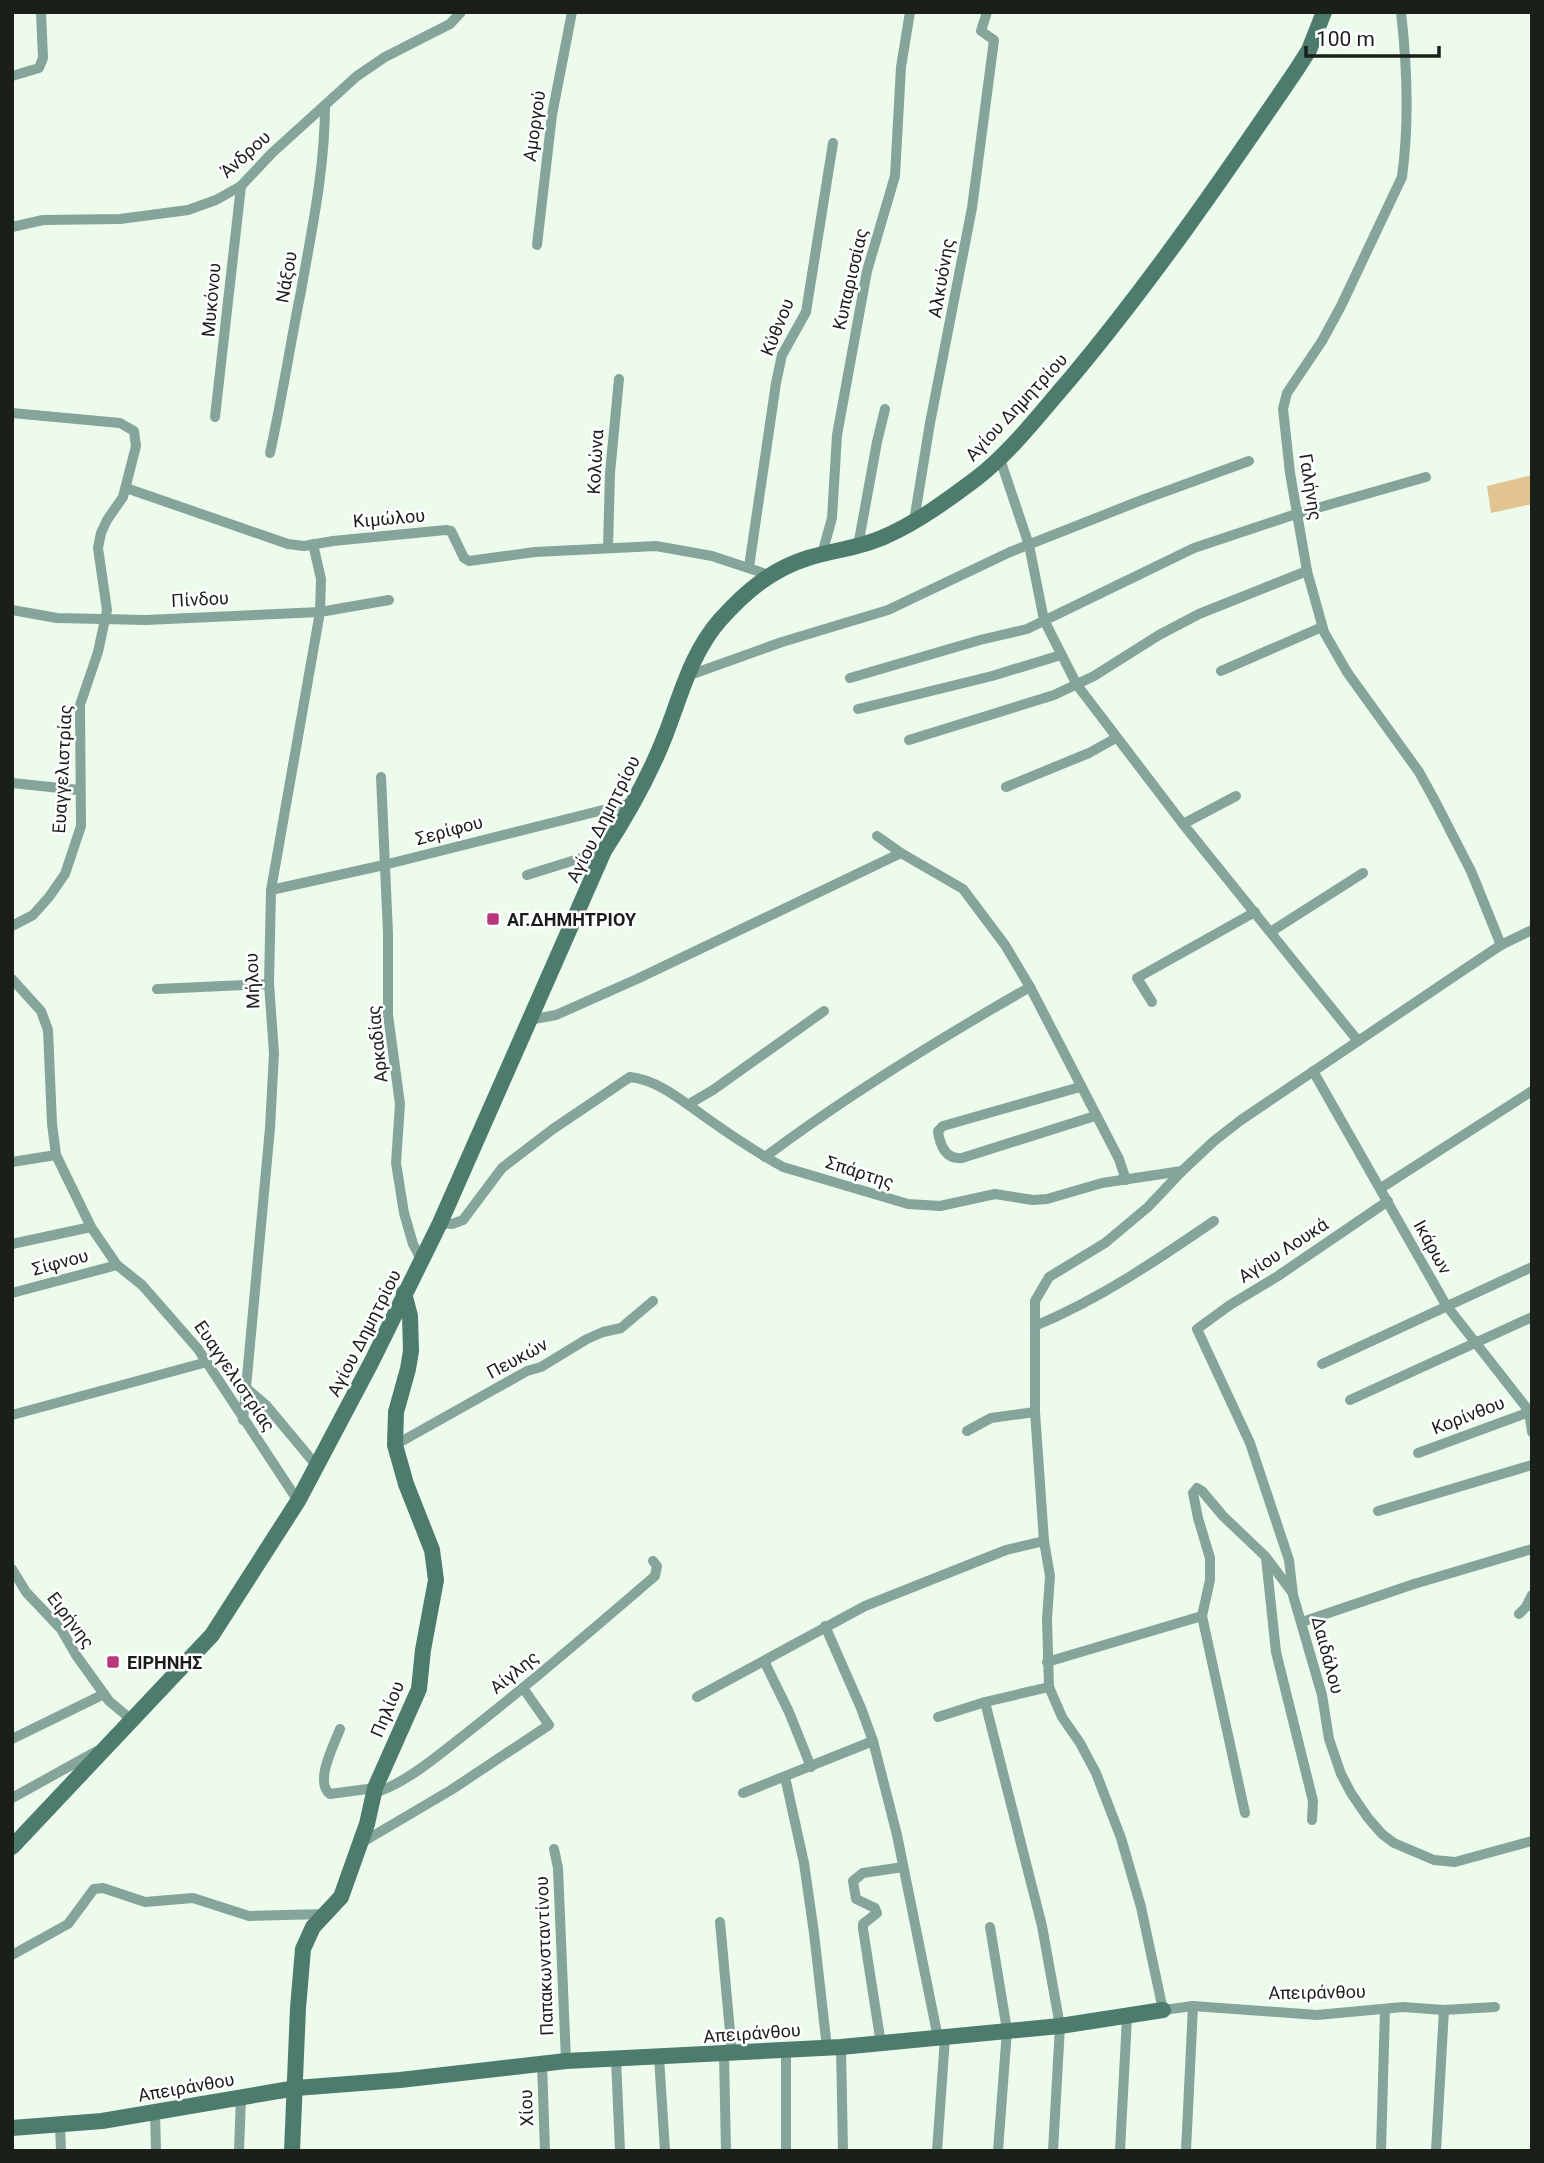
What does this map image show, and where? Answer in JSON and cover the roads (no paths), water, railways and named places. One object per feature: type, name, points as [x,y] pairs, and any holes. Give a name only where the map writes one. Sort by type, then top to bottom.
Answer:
[{"type":"street","points":[[12,76],[39,68],[43,58],[41,12]]},
{"type":"street","name":"Άνδρου","points":[[12,227],[43,220],[120,219],[188,210],[216,200],[241,186],[272,153],[371,65],[450,24],[461,12]]},
{"type":"street","name":"Αμοργού","points":[[537,245],[552,115],[572,12]]},
{"type":"street","name":"Κυπαρισσίας","points":[[822,554],[832,518],[837,435],[867,271],[895,176],[901,67],[910,12]]},
{"type":"street","name":"Αλκυόνης","points":[[914,521],[930,423],[972,208],[994,40],[981,31],[988,12]]},
{"type":"street","name":"Αγίου Δημητρίου","points":[[12,1847],[52,1808],[212,1635],[298,1501],[372,1361],[440,1223],[604,851],[635,802],[665,737],[686,677],[710,631],[743,596],[769,575],[805,558],[885,537],[914,521],[980,475],[1029,426],[1109,331],[1216,187],[1303,60],[1324,12]]},
{"type":"street","name":"Γαλήνης","points":[[1401,12],[1406,118],[1402,177],[1341,306],[1322,341],[1287,393],[1283,409],[1296,514],[1322,627],[1347,672],[1419,772],[1472,871],[1501,946]]},
{"type":"street","name":"Νάξου","points":[[270,453],[318,200],[325,135],[325,105]]},
{"type":"street","name":"Κύθνου","points":[[749,567],[776,383],[782,355],[806,312],[833,143]]},
{"type":"street","name":"Μυκόνου","points":[[215,417],[241,186]]},
{"type":"street","name":"Κολώνα","points":[[608,548],[610,473],[619,379]]},
{"type":"street","points":[[858,546],[885,409]]},
{"type":"street","name":"Ευαγγελιστρίας","points":[[12,413],[120,423],[129,426],[136,437],[126,488],[101,533],[99,548],[106,620],[99,652],[80,705],[80,826],[65,874],[33,915],[12,926]]},
{"type":"street","points":[[999,456],[1029,545],[1044,620],[1077,685],[1116,738],[1358,1041]]},
{"type":"street","points":[[686,677],[782,642],[888,610],[950,579],[1029,545],[1249,461]]},
{"type":"street","points":[[850,678],[1027,629],[1194,548],[1296,514],[1426,477]]},
{"type":"street","name":"Κιμώλου","points":[[126,488],[288,544],[313,544],[446,530],[451,531],[464,558],[470,561],[535,552],[656,546],[712,556],[769,575]]},
{"type":"street","name":"Μήλου","points":[[243,1420],[270,1128],[274,1053],[269,984],[271,890],[320,612],[321,579],[313,544]]},
{"type":"street","points":[[909,740],[1077,685],[1199,614],[1307,571]]},
{"type":"street","name":"Πίνδου","points":[[12,610],[57,618],[106,620],[320,612],[389,600]]},
{"type":"street","points":[[1220,671],[1322,627]]},
{"type":"street","points":[[858,709],[992,676],[1061,655]]},
{"type":"street","points":[[1006,787],[1089,753],[1116,738]]},
{"type":"street","name":"Αρκαδίας","points":[[381,777],[388,933],[388,1015],[400,1104],[396,1163],[398,1187],[413,1244],[422,1261]]},
{"type":"street","points":[[12,783],[79,790]]},
{"type":"street","points":[[1184,824],[1236,796]]},
{"type":"street","name":"Σερίφου","points":[[271,890],[384,865],[635,802]]},
{"type":"street","points":[[877,836],[963,889],[1005,945],[1031,987],[1119,1160],[1126,1180]]},
{"type":"street","points":[[527,875],[604,851]]},
{"type":"street","points":[[529,1020],[556,1015],[901,853]]},
{"type":"street","points":[[1272,931],[1363,873]]},
{"type":"street","points":[[1152,1002],[1137,978],[1255,912]]},
{"type":"street","points":[[1163,2010],[1141,1907],[1121,1838],[1096,1773],[1080,1742],[1062,1717],[1049,1687],[1047,1662],[1050,1576],[1044,1541],[1035,1412],[1035,1301],[1049,1277],[1105,1243],[1148,1207],[1182,1171],[1232,1127],[1501,946],[1532,930]]},
{"type":"street","name":"Ευαγγελιστρίας","points":[[12,979],[41,1011],[48,1030],[56,1155],[91,1227],[117,1265],[142,1285],[207,1362],[298,1501]]},
{"type":"street","points":[[157,989],[269,984]]},
{"type":"street","points":[[765,1157],[884,1074],[954,1030],[1031,987]]},
{"type":"street","points":[[12,992],[24,992]]},
{"type":"street","points":[[689,1104],[824,1011]]},
{"type":"street","name":"Ικάρων","points":[[1313,1071],[1446,1305],[1530,1411]]},
{"type":"street","name":"Σπάρτης","points":[[440,1223],[452,1224],[463,1220],[502,1168],[553,1129],[630,1077],[651,1082],[689,1104],[783,1167],[894,1201],[923,1206],[958,1204],[995,1194],[1033,1200],[1047,1199],[1089,1186],[1182,1171]]},
{"type":"street","points":[[1080,1087],[943,1126],[937,1131],[938,1138],[947,1156],[962,1158],[1095,1115]]},
{"type":"street","points":[[1381,1188],[1532,1091]]},
{"type":"street","points":[[12,1162],[56,1155]]},
{"type":"street","name":"Αγίου Λουκά","points":[[1197,1329],[1388,1201]]},
{"type":"street","points":[[1035,1326],[1070,1311],[1115,1286],[1214,1221]]},
{"type":"street","points":[[12,1244],[91,1227]]},
{"type":"street","name":"Σίφνου","points":[[12,1293],[117,1265]]},
{"type":"street","points":[[1322,1364],[1532,1267]]},
{"type":"street","name":"Πηλίου","points":[[292,2151],[303,1950],[307,1937],[341,1898],[361,1843],[374,1790],[419,1689],[436,1580],[432,1550],[406,1484],[395,1445],[396,1412],[411,1351],[410,1316],[404,1293]]},
{"type":"street","name":"Πευκών","points":[[395,1445],[527,1371],[550,1362],[587,1339],[621,1328],[653,1301]]},
{"type":"street","points":[[1350,1400],[1532,1317]]},
{"type":"street","name":"Δαιδάλου","points":[[1197,1329],[1250,1443],[1289,1560],[1293,1595],[1322,1695],[1328,1739],[1351,1793],[1382,1834],[1394,1843],[1434,1860],[1455,1862],[1532,1841]]},
{"type":"street","points":[[12,1415],[207,1362]]},
{"type":"street","points":[[246,1388],[266,1405],[316,1465]]},
{"type":"street","points":[[1530,1411],[1532,1432]]},
{"type":"street","name":"Κορίνθου","points":[[1418,1454],[1530,1411]]},
{"type":"street","points":[[967,1431],[991,1418],[1035,1412]]},
{"type":"street","points":[[1378,1511],[1532,1465]]},
{"type":"street","points":[[1245,1813],[1202,1616],[1210,1580],[1210,1558],[1193,1493],[1197,1488],[1265,1556],[1293,1595]]},
{"type":"street","points":[[697,1697],[865,1605],[1006,1550],[1044,1541]]},
{"type":"street","points":[[1302,1622],[1414,1584],[1532,1549]]},
{"type":"street","points":[[1265,1556],[1276,1652],[1313,1801],[1312,1820]]},
{"type":"street","name":"Αίγλης","points":[[340,1729],[325,1768],[323,1785],[326,1791],[330,1794],[392,1786],[523,1688],[655,1576],[657,1566],[653,1560]]},
{"type":"street","name":"Ειρήνης","points":[[12,1569],[26,1592],[61,1629],[104,1695],[133,1721]]},
{"type":"street","points":[[1519,1614],[1532,1595]]},
{"type":"street","points":[[1047,1662],[1202,1616]]},
{"type":"street","points":[[825,1626],[873,1741],[942,2038],[937,2151]]},
{"type":"street","points":[[764,1661],[789,1712],[811,1767]]},
{"type":"street","points":[[938,1717],[985,1702],[1049,1687]]},
{"type":"street","points":[[361,1843],[450,1790],[549,1724],[523,1688]]},
{"type":"street","points":[[12,1739],[104,1695]]},
{"type":"street","points":[[985,1702],[1042,1926],[1060,2026],[1054,2151]]},
{"type":"street","points":[[743,1793],[873,1741]]},
{"type":"street","points":[[12,1798],[108,1745]]},
{"type":"street","points":[[786,1777],[804,1863],[834,2047],[843,2151]]},
{"type":"street","name":"Παπακωνσταντίνου","points":[[554,1849],[558,1868],[566,2061]]},
{"type":"street","points":[[881,2043],[863,1929],[863,1924],[877,1913],[875,1908],[856,1899],[853,1881],[863,1873],[903,1867]]},
{"type":"street","points":[[12,1955],[68,1924],[94,1889],[103,1888],[145,1902],[193,1898],[250,1916],[326,1914]]},
{"type":"street","points":[[720,1922],[728,2055],[726,2151]]},
{"type":"street","points":[[990,1927],[1007,2030],[998,2151]]},
{"type":"street","points":[[1186,2151],[1193,2006]]},
{"type":"street","name":"Απειράνθου","points":[[12,2128],[102,2121],[296,2088],[400,2080],[566,2061],[728,2055],[942,2038],[1060,2026],[1193,2006],[1317,2015],[1385,2009],[1495,2007]]},
{"type":"street","points":[[1381,2151],[1385,2009]]},
{"type":"street","points":[[1436,2151],[1444,2010]]},
{"type":"street","points":[[1120,2151],[1127,2017]]},
{"type":"street","points":[[786,2051],[786,2151]]},
{"type":"street","points":[[659,2057],[665,2151]]},
{"type":"street","points":[[616,2059],[620,2151]]},
{"type":"street","name":"Χίου","points":[[542,2063],[545,2151]]},
{"type":"street","points":[[239,2151],[242,2096]]},
{"type":"street","points":[[155,2112],[156,2151]]},
{"type":"street","points":[[60,2124],[61,2151]]},
{"type":"place","name":"ΑΓ.ΔΗΜΗΤΡΙΟΥ","points":[[493,919]]},
{"type":"place","name":"ΕΙΡΗΝΗΣ","points":[[113,1662]]}]
